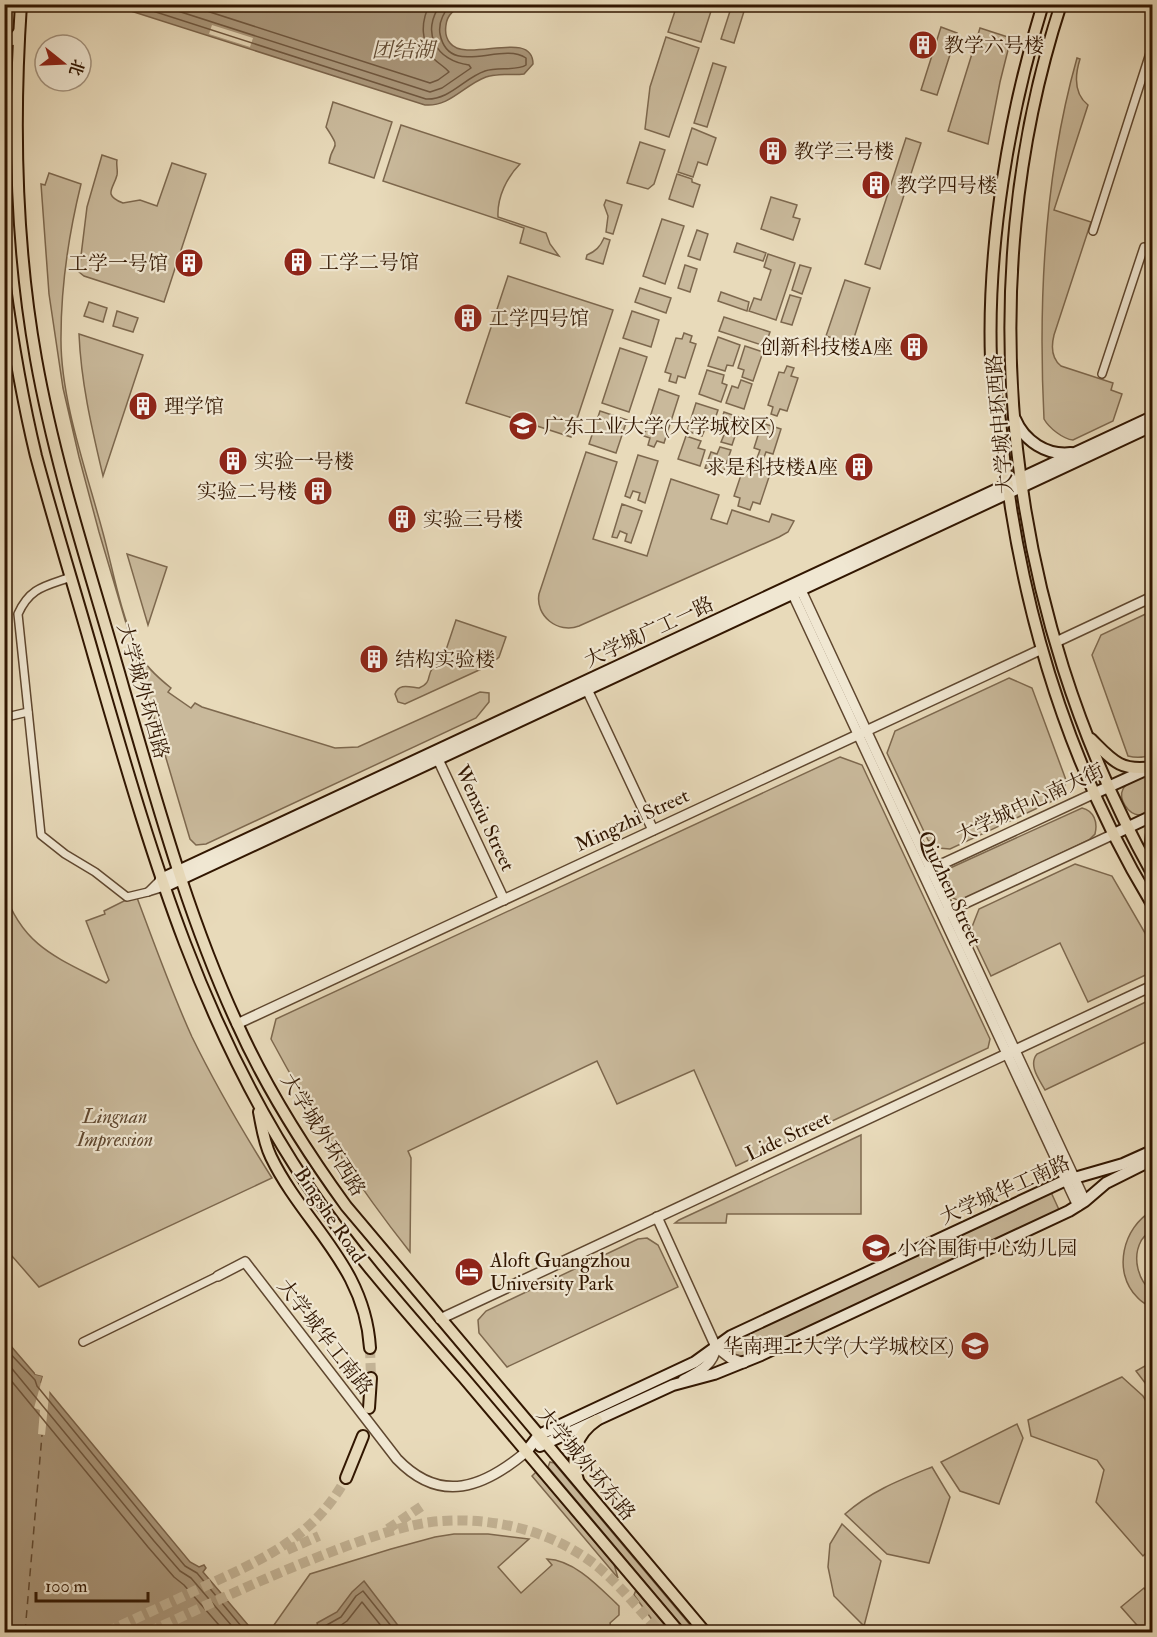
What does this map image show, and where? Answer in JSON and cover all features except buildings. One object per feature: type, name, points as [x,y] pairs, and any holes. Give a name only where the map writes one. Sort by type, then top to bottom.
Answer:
[{"type":"main road","name":"大学城外环西路","points":[[21,4],[16,103],[17,196],[24,278],[36,362],[58,461],[180,875],[237,1024],[276,1098],[323,1175],[361,1226],[440,1319]]},
{"type":"main road","name":"大学城中环西路","points":[[1043,4],[1012,126],[1002,187],[991,308],[991,363],[1007,489],[1026,590],[1042,649],[1067,725],[1095,793],[1114,834],[1152,904]]},
{"type":"main road","name":"大学城中环西路","points":[[1060,4],[1042,70],[1025,151],[1010,287],[1011,378],[1015,418],[1032,545],[1056,642],[1088,735],[1109,787],[1152,872]]},
{"type":"main road","points":[[4,40],[13,40],[19,32]]},
{"type":"main road","name":"大学城外环西路","points":[[4,280],[17,365],[33,440],[71,577],[162,883],[179,930],[217,1024],[279,1141],[331,1218],[422,1330]]},
{"type":"main road","name":"大学城广工一路","points":[[1022,482],[1075,453],[1152,417]]},
{"type":"main road","points":[[1015,418],[1022,433],[1039,447],[1059,453],[1075,453]]},
{"type":"main road","name":"大学城广工一路","points":[[162,883],[1022,482],[1152,426]]},
{"type":"main road","points":[[1088,735],[1120,765],[1134,768],[1152,766]]},
{"type":"main road","name":"大学城中心南大街","points":[[1095,793],[1152,766]]},
{"type":"main road","points":[[1114,834],[1152,816]]},
{"type":"main road","points":[[1152,833],[1150,849],[1152,872]]},
{"type":"main road","points":[[179,930],[180,923],[186,918],[193,919],[197,924]]},
{"type":"main road","name":"Bingshe Road","points":[[257,1103],[272,1158],[287,1184],[350,1275],[363,1311],[370,1348]]},
{"type":"main road","name":"大学城华工南路","points":[[526,1452],[542,1439],[695,1362],[727,1338],[1070,1179],[1123,1164],[1152,1151]]},
{"type":"main road","name":"大学城华工南路","points":[[542,1439],[597,1420],[673,1385],[744,1363],[1082,1203],[1106,1183],[1152,1160]]},
{"type":"main road","name":"大学城外环东路","points":[[440,1319],[705,1632]]},
{"type":"main road","name":"大学城外环东路","points":[[422,1330],[679,1632]]},
{"type":"main road","points":[[369,1408],[371,1378]]},
{"type":"main road","points":[[581,1486],[576,1471],[575,1448],[584,1430],[597,1420]]},
{"type":"main road","points":[[346,1478],[363,1436]]},
{"type":"street","points":[[1093,231],[1152,47]]},
{"type":"street","points":[[1102,374],[1143,247]]},
{"type":"street","points":[[71,577],[35,590],[24,601],[18,614],[41,835],[127,897],[148,892],[162,883]]},
{"type":"street","name":"Qiuzhen Street","points":[[795,588],[1082,1203]]},
{"type":"street","points":[[1056,642],[1152,597]]},
{"type":"street","name":"Mingzhi Street","points":[[237,1024],[1042,649]]},
{"type":"street","points":[[586,686],[653,830]]},
{"type":"street","points":[[10,716],[28,712]]},
{"type":"street","name":"Wenxiu Street","points":[[436,756],[504,900]]},
{"type":"street","name":"大学城中心南大街","points":[[927,871],[1095,793]]},
{"type":"street","points":[[946,912],[1114,834]]},
{"type":"street","name":"Lide Street","points":[[440,1319],[1152,986]]},
{"type":"street","points":[[657,1217],[716,1347],[730,1358],[744,1363]]},
{"type":"street","name":"大学城华工南路","points":[[83,1342],[244,1262],[397,1459],[417,1476],[445,1485],[471,1485],[487,1480],[526,1452]]},
{"type":"street","points":[[673,1385],[707,1366],[716,1347]]},
{"type":"green space","points":[[677,5],[713,5],[701,42],[668,32]]},
{"type":"green space","points":[[732,5],[746,5],[734,43],[721,39]]},
{"type":"green space","points":[[941,27],[957,33],[937,95],[921,90]]},
{"type":"green space","points":[[980,28],[1011,38],[988,144],[948,131]]},
{"type":"green space","points":[[666,37],[699,48],[669,137],[645,129],[650,87]]},
{"type":"green space","points":[[1077,58],[1080,59],[1077,71],[1078,90],[1083,101],[1088,105],[1054,210],[1091,222],[1054,335],[1053,352],[1061,366],[1113,383],[1111,390],[1122,394],[1113,421],[1073,440],[1065,438],[1049,426],[1044,419],[1042,328],[1050,192],[1066,102]]},
{"type":"green space","points":[[713,63],[726,67],[707,127],[694,123]]},
{"type":"green space","points":[[333,102],[392,122],[374,178],[329,163],[335,144],[326,127]]},
{"type":"green space","points":[[401,125],[520,164],[504,188],[499,202],[498,217],[546,233],[550,244],[559,256],[520,243],[524,228],[383,181]]},
{"type":"green space","points":[[692,128],[716,138],[707,165],[698,162],[693,177],[678,172]]},
{"type":"green space","points":[[906,138],[921,143],[880,269],[865,264]]},
{"type":"green space","points":[[640,142],[665,150],[654,184],[648,189],[627,183]]},
{"type":"green space","points":[[102,155],[117,160],[117,175],[111,194],[123,203],[140,200],[157,206],[172,163],[206,174],[164,302],[84,276],[79,272],[87,207]]},
{"type":"green space","points":[[49,173],[81,184],[69,240],[62,298],[61,337],[65,385],[121,605],[130,633],[146,664],[171,688],[168,692],[191,708],[195,703],[335,748],[358,747],[480,692],[489,693],[489,702],[476,718],[206,844],[196,845],[190,839],[99,532],[63,388],[49,294],[41,184],[45,185]]},
{"type":"green space","points":[[677,174],[692,179],[692,182],[700,185],[693,207],[669,199]]},
{"type":"green space","points":[[771,197],[797,205],[793,217],[800,219],[793,240],[761,229]]},
{"type":"green space","points":[[606,200],[622,205],[613,234],[606,232],[608,216],[604,205]]},
{"type":"green space","points":[[662,219],[684,226],[665,284],[643,276]]},
{"type":"green space","points":[[697,230],[708,234],[700,260],[688,256]]},
{"type":"green space","points":[[604,238],[610,240],[603,264],[586,259],[587,255],[601,244]]},
{"type":"green space","points":[[737,243],[766,253],[763,261],[734,252]]},
{"type":"green space","points":[[768,254],[795,263],[776,320],[749,311],[754,298],[761,300],[771,270],[764,267]]},
{"type":"green space","points":[[685,265],[697,269],[690,292],[678,288]]},
{"type":"green space","points":[[800,265],[811,268],[802,294],[792,290]]},
{"type":"green space","points":[[508,276],[613,310],[571,437],[466,403]]},
{"type":"green space","points":[[845,280],[870,288],[852,344],[826,336]]},
{"type":"green space","points":[[640,288],[671,298],[666,313],[635,302]]},
{"type":"green space","points":[[721,292],[749,302],[747,311],[718,301]]},
{"type":"green space","points":[[790,295],[801,298],[792,325],[781,322]]},
{"type":"green space","points":[[89,302],[107,308],[103,322],[84,316]]},
{"type":"green space","points":[[117,311],[138,318],[133,332],[113,326]]},
{"type":"green space","points":[[632,311],[659,320],[651,347],[623,338]]},
{"type":"green space","points":[[724,317],[770,332],[765,346],[719,331]]},
{"type":"green space","points":[[684,333],[692,336],[690,342],[696,344],[685,378],[678,376],[676,383],[669,381],[671,374],[665,372],[676,338],[682,339]]},
{"type":"green space","points":[[79,334],[143,355],[103,476],[85,388]]},
{"type":"green space","points":[[718,337],[740,345],[733,366],[727,365],[725,371],[708,366]]},
{"type":"green space","points":[[745,346],[763,352],[753,381],[742,377],[744,370],[738,368]]},
{"type":"green space","points":[[620,348],[647,357],[629,412],[602,403]]},
{"type":"green space","points":[[787,366],[794,368],[791,376],[798,378],[787,411],[780,409],[777,416],[771,414],[773,407],[768,405],[779,372],[784,373]]},
{"type":"green space","points":[[707,370],[724,375],[722,383],[727,385],[721,402],[699,394]]},
{"type":"green space","points":[[741,380],[752,384],[744,409],[726,403],[732,386],[738,388]]},
{"type":"green space","points":[[659,389],[679,396],[664,443],[657,441],[654,447],[648,445],[650,438],[644,436]]},
{"type":"green space","points":[[696,403],[718,410],[711,431],[705,429],[702,436],[687,431]]},
{"type":"green space","points":[[600,411],[627,420],[616,453],[589,444]]},
{"type":"green space","points":[[724,412],[741,418],[732,445],[721,442],[724,435],[717,433]]},
{"type":"green space","points":[[762,423],[781,429],[773,454],[766,452],[763,460],[757,458],[760,450],[754,448]]},
{"type":"green space","points":[[686,436],[701,441],[698,448],[705,450],[700,466],[678,459]]},
{"type":"green space","points":[[720,447],[731,450],[723,473],[705,468],[711,452],[717,454]]},
{"type":"green space","points":[[586,452],[617,462],[593,539],[647,556],[671,479],[719,495],[711,519],[727,524],[732,510],[769,522],[772,514],[794,521],[788,532],[779,537],[579,626],[571,628],[556,625],[544,616],[539,594]]},
{"type":"green space","points":[[638,455],[658,461],[645,503],[638,500],[640,493],[633,491],[630,498],[625,496]]},
{"type":"green space","points":[[745,463],[771,471],[760,504],[753,502],[750,510],[738,506],[740,498],[734,496]]},
{"type":"green space","points":[[622,504],[642,511],[631,543],[625,541],[627,534],[620,531],[617,538],[612,537]]},
{"type":"green space","points":[[127,554],[167,567],[148,625]]},
{"type":"green space","points":[[1152,611],[1152,754],[1134,757],[1128,756],[1092,655],[1101,635]]},
{"type":"green space","points":[[456,620],[506,637],[499,657],[490,665],[405,704],[398,702],[395,694],[399,688],[405,686],[419,688],[428,681],[431,671],[444,656]]},
{"type":"green space","points":[[1009,678],[1032,688],[1066,780],[1064,792],[1057,799],[950,849],[938,848],[928,840],[887,753],[895,731]]},
{"type":"green space","points":[[840,757],[862,765],[990,1039],[988,1048],[736,1166],[694,1070],[617,1104],[597,1061],[408,1151],[411,1158],[410,1252],[353,1175],[302,1095],[271,1039],[276,1019]]},
{"type":"green space","points":[[1152,772],[1152,810],[1143,815],[1135,814],[1123,801],[1123,789],[1132,781]]},
{"type":"green space","points":[[1082,808],[1092,814],[1096,825],[1095,834],[1089,840],[962,900],[947,894],[942,879],[948,869]]},
{"type":"green space","points":[[1075,864],[1112,876],[1152,945],[1152,972],[1088,1002],[1060,943],[991,976],[970,932],[979,909]]},
{"type":"green space","name":"Lingnan Impression","points":[[4,891],[21,925],[44,949],[106,983],[109,980],[86,921],[105,914],[104,911],[136,895],[192,1037],[230,1109],[272,1178],[39,1287],[5,1248]]},
{"type":"green space","points":[[1152,999],[1152,1039],[1045,1090],[1034,1067],[1037,1054]]},
{"type":"green space","points":[[861,1135],[861,1214],[727,1214],[726,1223],[675,1223],[679,1220]]},
{"type":"green space","points":[[1050,1190],[1060,1212],[746,1356],[732,1355],[727,1351],[730,1341]]},
{"type":"green space","points":[[1152,1211],[1153,1224],[1141,1241],[1137,1261],[1140,1275],[1152,1292],[1152,1309],[1129,1287],[1123,1263],[1124,1251],[1134,1228]]},
{"type":"green space","points":[[647,1238],[658,1245],[678,1287],[507,1367],[479,1333],[478,1320],[486,1311],[638,1239]]},
{"type":"green space","points":[[1152,1362],[1152,1392],[1136,1371]]},
{"type":"green space","points":[[1122,1377],[1143,1396],[1152,1411],[1152,1558],[1147,1552],[1143,1556],[1096,1502],[1104,1470],[1097,1460],[1031,1436],[1028,1420]]},
{"type":"green space","points":[[1017,1424],[1023,1438],[999,1504],[960,1491],[941,1462]]},
{"type":"green space","points":[[550,1462],[554,1463],[696,1632],[687,1632],[548,1467]]},
{"type":"green space","points":[[932,1467],[950,1497],[929,1563],[887,1554],[845,1514],[876,1492]]},
{"type":"green space","points":[[536,1472],[614,1564],[618,1578],[532,1476]]},
{"type":"green space","points":[[842,1524],[881,1561],[864,1626],[834,1596],[828,1567],[830,1544]]},
{"type":"green space","points":[[454,1534],[488,1534],[529,1539],[498,1567],[521,1593],[552,1565],[547,1559],[567,1564],[595,1583],[619,1606],[619,1615],[610,1623],[612,1632],[269,1632],[310,1574],[391,1549]]},
{"type":"green space","points":[[1144,1588],[1152,1598],[1152,1630],[1150,1632],[1143,1632],[1121,1607]]},
{"type":"green space","points":[[636,1590],[671,1632],[661,1632],[634,1595]]},
{"type":"water","name":"团结湖","points":[[112,5],[464,5],[452,12],[448,18],[446,34],[450,43],[458,48],[470,50],[522,48],[530,54],[533,64],[524,74],[486,77],[442,103],[425,105]]},
{"type":"water","points":[[4,1338],[35,1374],[43,1376],[41,1382],[190,1562],[199,1567],[204,1565],[206,1568],[203,1572],[254,1632],[5,1632]]},
{"type":"water","points":[[364,1581],[403,1632],[319,1632],[317,1623],[337,1612],[352,1592]]},
{"type":"pier","points":[[212,25],[253,38],[250,47],[209,34]]},
{"type":"pier","points":[[36,1370],[45,1374],[44,1381],[50,1386],[45,1435],[38,1434],[40,1410],[34,1408],[43,1376],[35,1374]]},
{"type":"ferry route","points":[[25,1632],[42,1435]]},
{"type":"tunnel","points":[[370,1348],[371,1378]]},
{"type":"tunnel","points":[[107,1632],[245,1567],[284,1545],[318,1517],[346,1478]]},
{"type":"tunnel","points":[[388,1529],[422,1506]]},
{"type":"tunnel","points":[[149,1632],[270,1577],[344,1547],[409,1526],[451,1521],[490,1522],[510,1526],[566,1546],[605,1573],[660,1632]]},
{"type":"tunnel","points":[[287,1550],[319,1536]]},
{"type":"place","name":"教学六号楼","points":[[923,45]]},
{"type":"place","name":"教学三号楼","points":[[773,151]]},
{"type":"place","name":"教学四号楼","points":[[876,185]]},
{"type":"place","name":"工学二号馆","points":[[298,262]]},
{"type":"place","name":"工学一号馆","points":[[189,263]]},
{"type":"place","name":"工学四号馆","points":[[468,318]]},
{"type":"place","name":"创新科技楼A座","points":[[914,347]]},
{"type":"place","name":"理学馆","points":[[143,406]]},
{"type":"place","name":"广东工业大学(大学城校区)","points":[[523,426]]},
{"type":"place","name":"实验一号楼","points":[[233,461]]},
{"type":"place","name":"求是科技楼A座","points":[[859,467]]},
{"type":"place","name":"实验二号楼","points":[[318,491]]},
{"type":"place","name":"实验三号楼","points":[[402,519]]},
{"type":"place","name":"结构实验楼","points":[[374,659]]},
{"type":"place","name":"小谷围街中心幼儿园","points":[[876,1248]]},
{"type":"place","name":"Aloft Guangzhou University Park","points":[[469,1272]]},
{"type":"place","name":"华南理工大学(大学城校区)","points":[[975,1346]]}]
